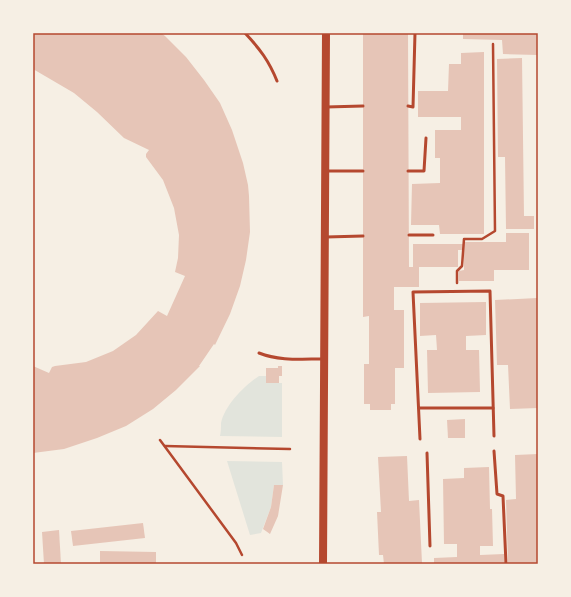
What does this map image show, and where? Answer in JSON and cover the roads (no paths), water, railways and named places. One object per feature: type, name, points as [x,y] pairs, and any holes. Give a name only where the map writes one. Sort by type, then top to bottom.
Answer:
[{"type":"main road","points":[[323,564],[326,33]]},
{"type":"lane","points":[[245,33],[260,49],[273,70],[277,81]]},
{"type":"lane","points":[[408,106],[413,106],[415,33]]},
{"type":"lane","points":[[326,106],[363,106]]},
{"type":"lane","points":[[408,171],[424,171],[426,138]]},
{"type":"lane","points":[[326,171],[363,171]]},
{"type":"lane","points":[[409,235],[433,235]]},
{"type":"lane","points":[[326,236],[363,236]]},
{"type":"lane","points":[[420,439],[414,292],[490,291],[494,436]]},
{"type":"lane","points":[[259,353],[282,359],[324,359]]},
{"type":"lane","points":[[419,408],[493,408]]},
{"type":"lane","points":[[494,451],[497,494],[503,496],[506,564]]},
{"type":"lane","points":[[427,453],[430,546]]}]
